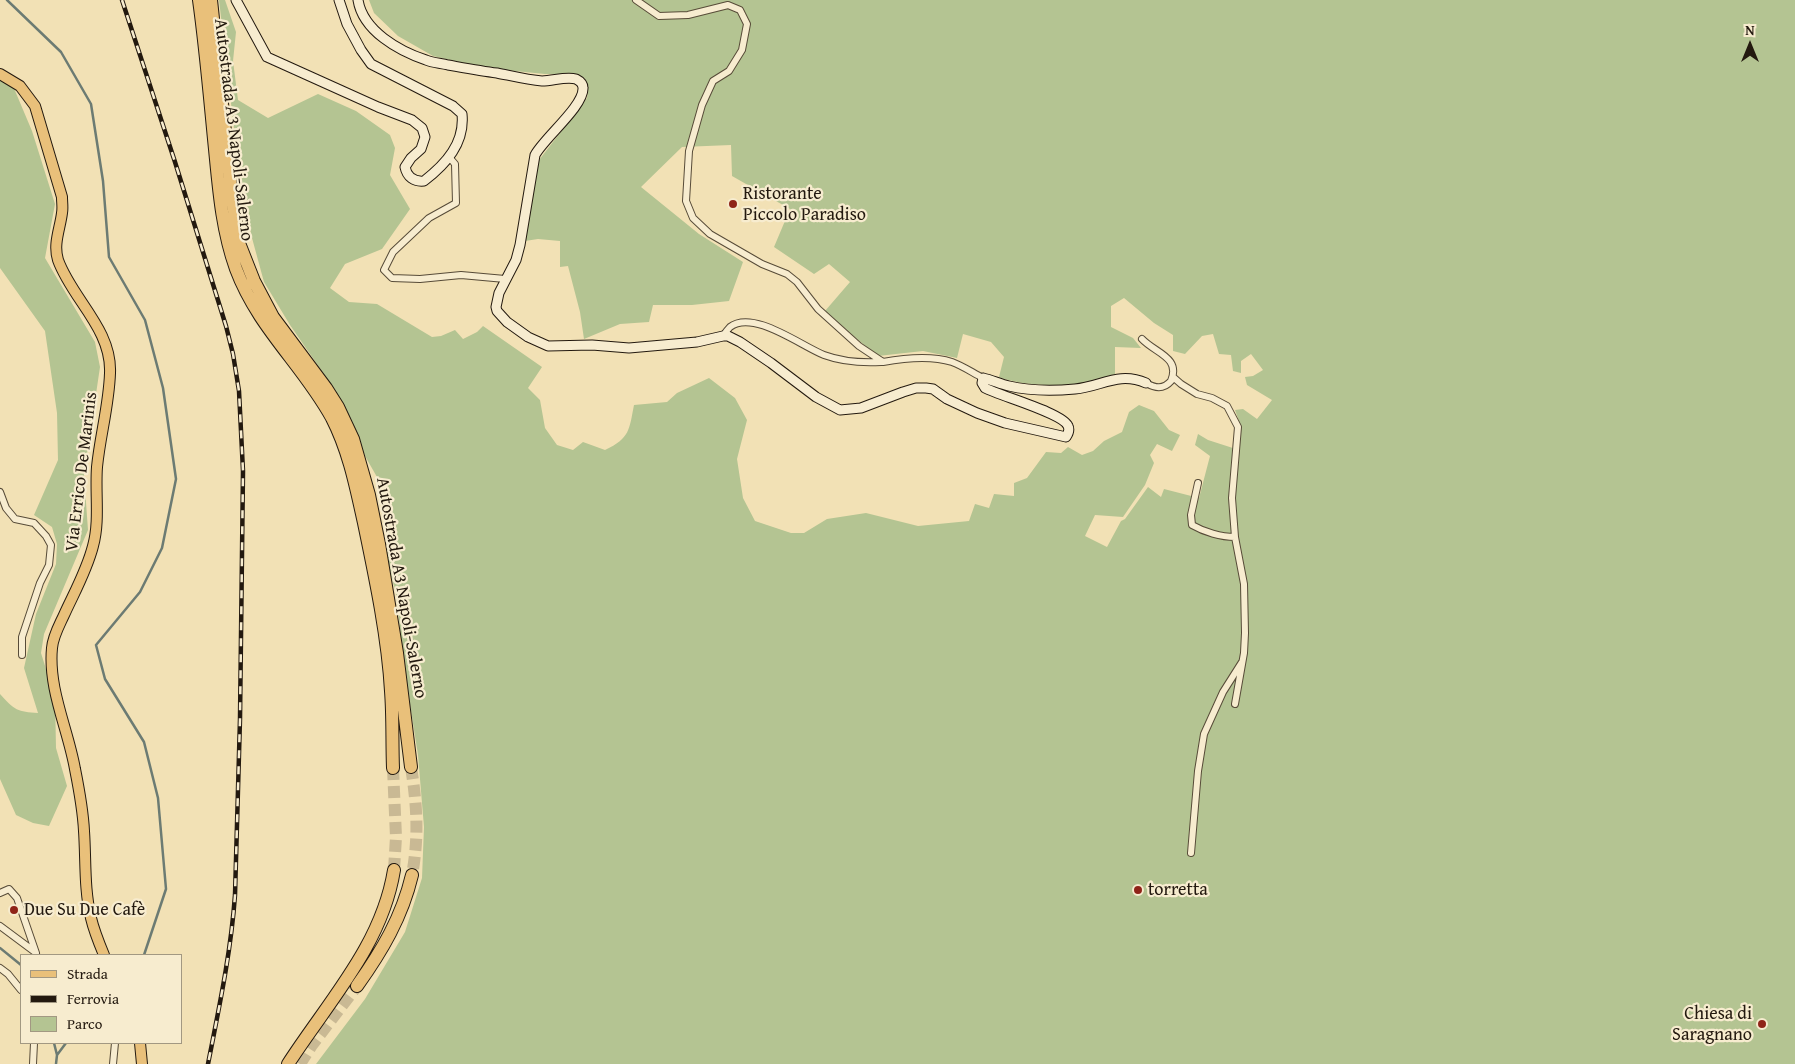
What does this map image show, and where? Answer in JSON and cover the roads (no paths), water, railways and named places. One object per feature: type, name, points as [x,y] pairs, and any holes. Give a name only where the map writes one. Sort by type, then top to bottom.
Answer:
[{"type":"highway","name":"Autostrada A3 Napoli-Salerno","points":[[199,0],[220,201],[232,256],[243,285],[263,323],[319,397],[332,418],[347,453],[374,544]]},
{"type":"highway","name":"Autostrada A3 Napoli-Salerno","points":[[211,0],[232,197],[240,242],[254,281],[273,317],[326,388],[346,423],[360,460],[396,690],[411,767]]},
{"type":"highway","name":"Autostrada A3 Napoli-Salerno","points":[[393,768],[396,690]]},
{"type":"highway","points":[[288,1064],[368,945],[387,901],[394,870]]},
{"type":"highway","points":[[357,986],[393,931],[402,911],[412,875]]},
{"type":"main road","name":"Via Errico De Marinis","points":[[0,74],[20,86],[35,106],[62,197],[62,212],[56,245],[57,258],[73,289],[106,343],[110,355],[106,416],[97,468],[94,544],[88,565],[55,634],[52,648],[55,687],[71,747],[79,792],[84,830],[85,877],[89,907],[96,935],[104,954]]},
{"type":"main road","points":[[140,1044],[142,1064]]},
{"type":"street","points":[[236,0],[267,57],[378,107],[412,120],[422,128],[425,137],[421,149],[406,164],[407,173],[412,179],[420,182],[424,181],[449,157],[460,140],[462,114],[459,110],[371,64],[360,50],[347,24],[339,0]]},
{"type":"street","points":[[358,0],[359,7],[371,26],[379,34],[391,44],[407,53],[428,61],[541,81],[574,79],[581,82],[581,95],[576,105],[535,155],[520,245],[516,260],[505,278],[497,298],[497,310],[507,322],[528,337],[548,346],[592,345],[629,348],[697,342],[728,336],[771,363],[816,397],[840,410],[861,408],[903,392],[916,388],[926,388],[977,413],[1005,422],[1066,437],[1069,433],[1069,426],[1063,421],[1035,407],[985,388],[982,383],[983,378]]},
{"type":"street","points":[[636,0],[659,16],[688,15],[728,5],[740,10],[747,24],[742,50],[729,71],[713,81],[702,105],[689,152],[686,201],[693,218],[710,234],[762,264],[792,278],[818,309],[859,346],[883,362]]},
{"type":"street","points":[[449,157],[455,164],[456,202],[429,218],[393,252],[384,270],[392,278],[461,275],[505,278]]},
{"type":"street","points":[[723,336],[731,327],[741,323],[754,323],[767,326],[824,355],[844,361],[883,362],[914,357],[935,359],[952,362],[983,378],[1028,389],[1082,388],[1115,379],[1141,380],[1159,388],[1167,385],[1173,377],[1172,365],[1168,357],[1148,346],[1142,339]]},
{"type":"street","points":[[1173,377],[1197,394],[1212,398],[1227,406],[1238,427],[1232,498],[1235,537],[1244,584],[1245,633],[1243,661],[1235,704]]},
{"type":"street","points":[[1198,483],[1191,516],[1192,525],[1198,529],[1227,537],[1235,537]]},
{"type":"street","points":[[0,492],[6,508],[15,519],[34,523],[46,536],[51,545],[49,565],[40,583],[22,637],[22,654]]},
{"type":"street","points":[[1191,853],[1198,771],[1204,734],[1223,692],[1243,661]]},
{"type":"street","points":[[0,893],[9,889],[17,898],[37,954]]},
{"type":"street","points":[[1,930],[37,954]]},
{"type":"street","points":[[0,968],[8,974],[20,989]]},
{"type":"street","points":[[33,1064],[34,1044]]},
{"type":"street","points":[[113,1064],[115,1044]]},
{"type":"waterway","points":[[7,0],[61,52],[91,104],[103,181],[109,257],[145,320],[163,388],[176,479],[162,548],[140,592],[96,645],[105,679],[144,742],[158,798],[166,889],[144,954]]},
{"type":"waterway","points":[[0,948],[20,964]]},
{"type":"waterway","points":[[54,1044],[57,1055],[56,1064]]},
{"type":"waterway","points":[[57,1055],[65,1044]]},
{"type":"tunnel","points":[[411,767],[416,821],[416,847],[412,875]]},
{"type":"tunnel","points":[[393,768],[396,837],[394,870]]},
{"type":"tunnel","points":[[300,1064],[312,1045],[357,986]]},
{"type":"railway","points":[[122,0],[226,326],[239,391],[243,471],[240,719],[235,895],[228,959],[208,1064]]},
{"type":"place","name":"Ristorante Piccolo Paradiso","points":[[733,204]]},
{"type":"place","name":"torretta","points":[[1138,890]]},
{"type":"place","name":"Due Su Due Cafè","points":[[14,910]]},
{"type":"place","name":"Chiesa di Saragnano","points":[[1762,1024]]}]
